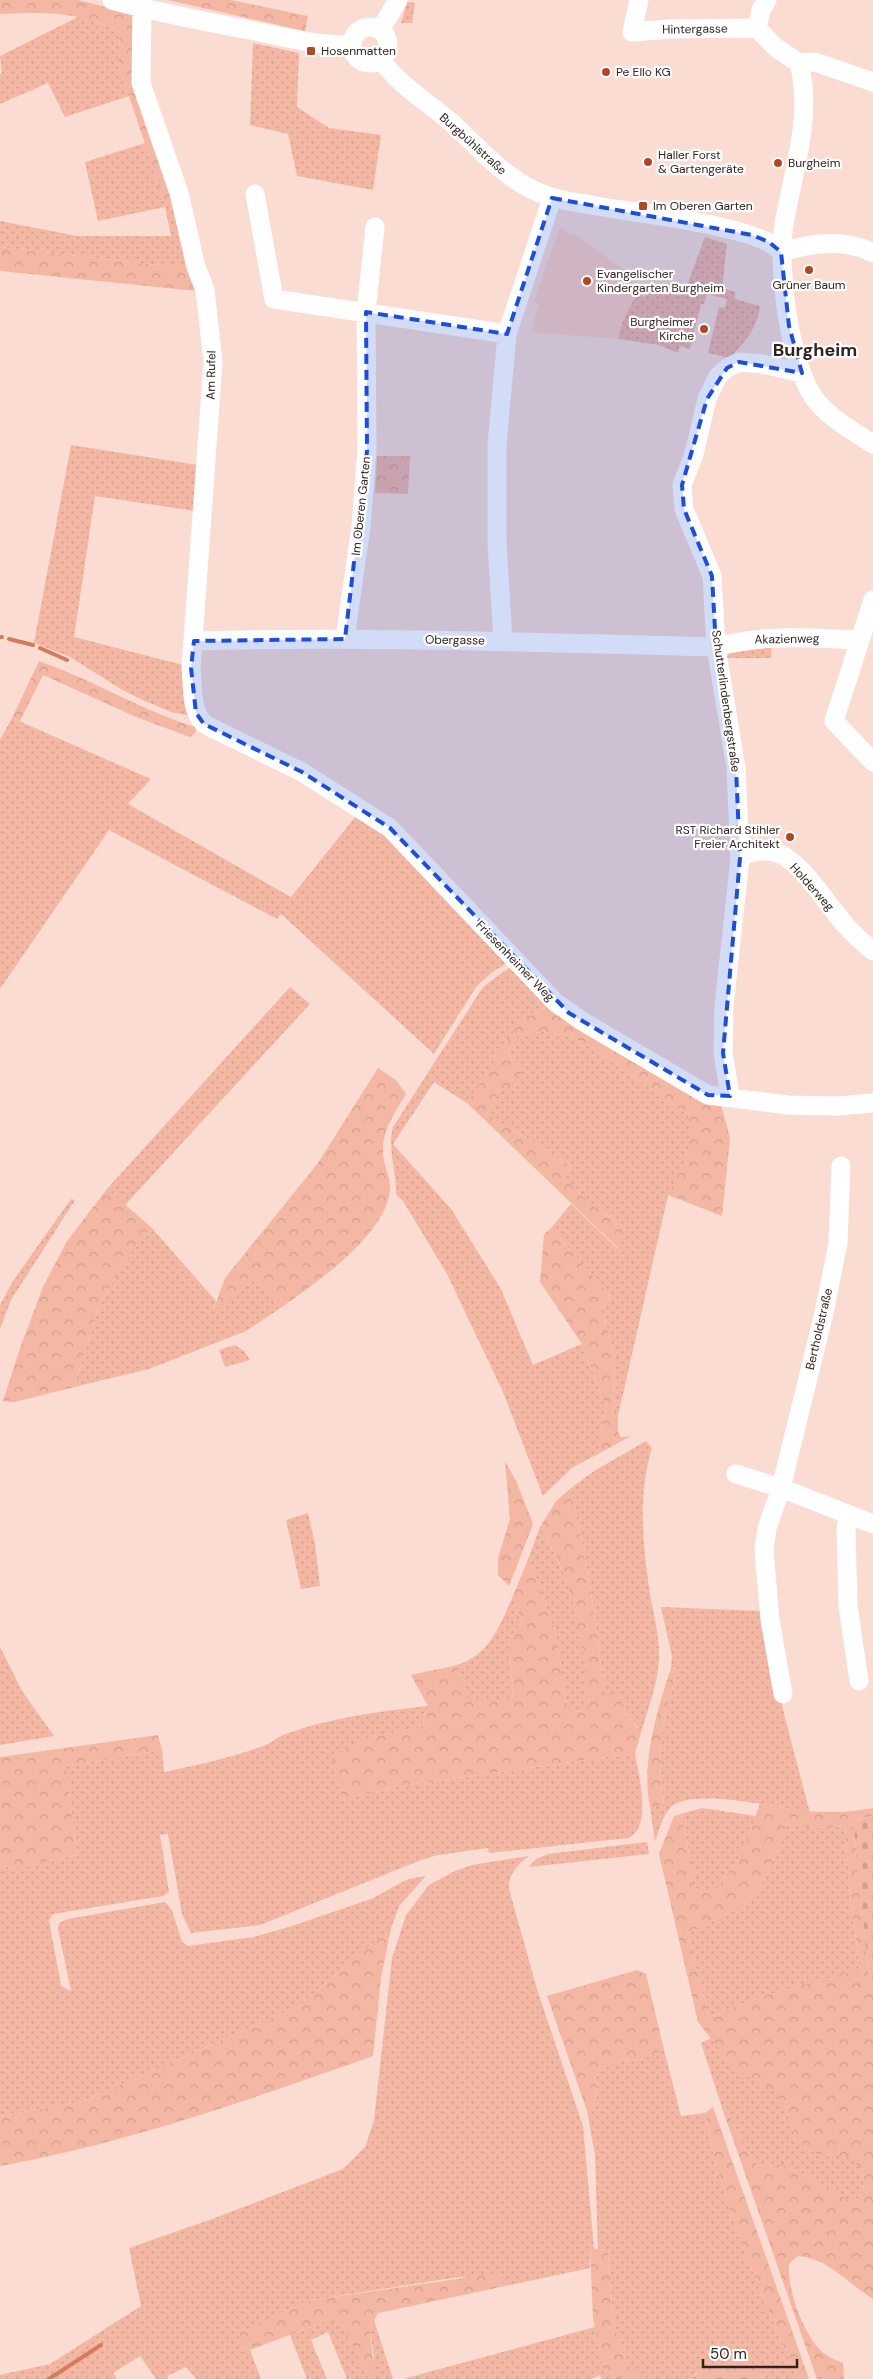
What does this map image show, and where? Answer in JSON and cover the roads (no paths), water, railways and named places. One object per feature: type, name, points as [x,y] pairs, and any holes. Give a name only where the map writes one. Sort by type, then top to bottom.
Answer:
[{"type":"street","points":[[112,0],[142,9],[300,41],[322,45],[352,44]]},
{"type":"street","points":[[380,30],[398,0]]},
{"type":"street","name":"Hintergasse","points":[[639,0],[632,32],[757,28]]},
{"type":"street","points":[[767,0],[761,10],[757,28],[775,47],[799,63],[815,62],[873,82]]},
{"type":"street","name":"Am Rufel","points":[[142,9],[141,83],[179,193],[196,266],[204,290],[213,362],[191,668],[196,713],[200,720]]},
{"type":"street","points":[[370,27],[380,30],[386,38],[388,45],[385,56],[381,60],[370,64],[362,62],[354,54],[352,44],[356,34],[364,28],[370,27]]},
{"type":"street","name":"Burgbühlstraße","points":[[381,60],[407,88],[452,124],[488,160],[514,181],[552,198],[624,212],[668,217],[752,235],[770,242],[781,252]]},
{"type":"street","points":[[799,63],[803,79],[803,132],[784,225],[781,252],[789,326],[794,351],[807,387],[818,403],[832,416],[873,444]]},
{"type":"street","points":[[255,194],[274,300],[507,334]]},
{"type":"street","points":[[503,641],[497,543],[497,445],[507,334],[552,198]]},
{"type":"street","name":"Im Oberen Garten","points":[[345,639],[360,526],[367,451],[366,312],[375,228]]},
{"type":"street","points":[[781,252],[806,245],[844,244],[863,248],[873,253]]},
{"type":"street","name":"Schutterlindenbergstraße","points":[[730,1096],[723,1053],[724,1006],[740,858],[736,768],[716,647],[712,576],[684,509],[682,485],[694,454],[707,398],[718,376],[727,368],[739,362],[763,364],[802,373]]},
{"type":"street","points":[[873,600],[865,637],[834,721],[873,762]]},
{"type":"street","name":"Akazienweg","points":[[716,647],[738,641],[774,637],[865,637]]},
{"type":"street","name":"Obergasse","points":[[194,641],[345,639],[716,647]]},
{"type":"street","name":"Friesenheimer Weg","points":[[200,720],[208,726],[302,772],[390,828],[474,919],[555,1002],[569,1013],[708,1095],[730,1096],[788,1105],[838,1106],[873,1103]]},
{"type":"street","name":"Holderweg","points":[[740,858],[746,854],[766,851],[783,855],[822,895],[847,927],[873,951]]},
{"type":"street","name":"Bertholdstraße","points":[[783,1694],[774,1646],[764,1550],[767,1528],[781,1488],[824,1312],[838,1243],[841,1166]]},
{"type":"street","points":[[736,1474],[781,1488],[848,1516],[873,1524]]},
{"type":"street","points":[[848,1516],[846,1529],[848,1606],[858,1681]]},
{"type":"waterway","points":[[9,639],[33,645]]},
{"type":"waterway","points":[[40,648],[67,660]]},
{"type":"waterway","points":[[49,2379],[101,2345]]},
{"type":"place","name":"Hosenmatten","points":[[311,51]]},
{"type":"place","name":"Pe Ello KG","points":[[606,72]]},
{"type":"place","name":"Haller Forst & Gartengeräte","points":[[648,162]]},
{"type":"place","name":"Burgheim","points":[[778,163]]},
{"type":"place","name":"Im Oberen Garten","points":[[643,206]]},
{"type":"place","name":"Grüner Baum","points":[[809,270]]},
{"type":"place","name":"Evangelischer Kindergarten Burgheim","points":[[587,281]]},
{"type":"place","name":"Burgheimer Kirche","points":[[704,329]]},
{"type":"place","name":"RST Richard Stihler Freier Architekt","points":[[790,837]]},
{"type":"district","name":"Burgheim","points":[[815,350]]}]
